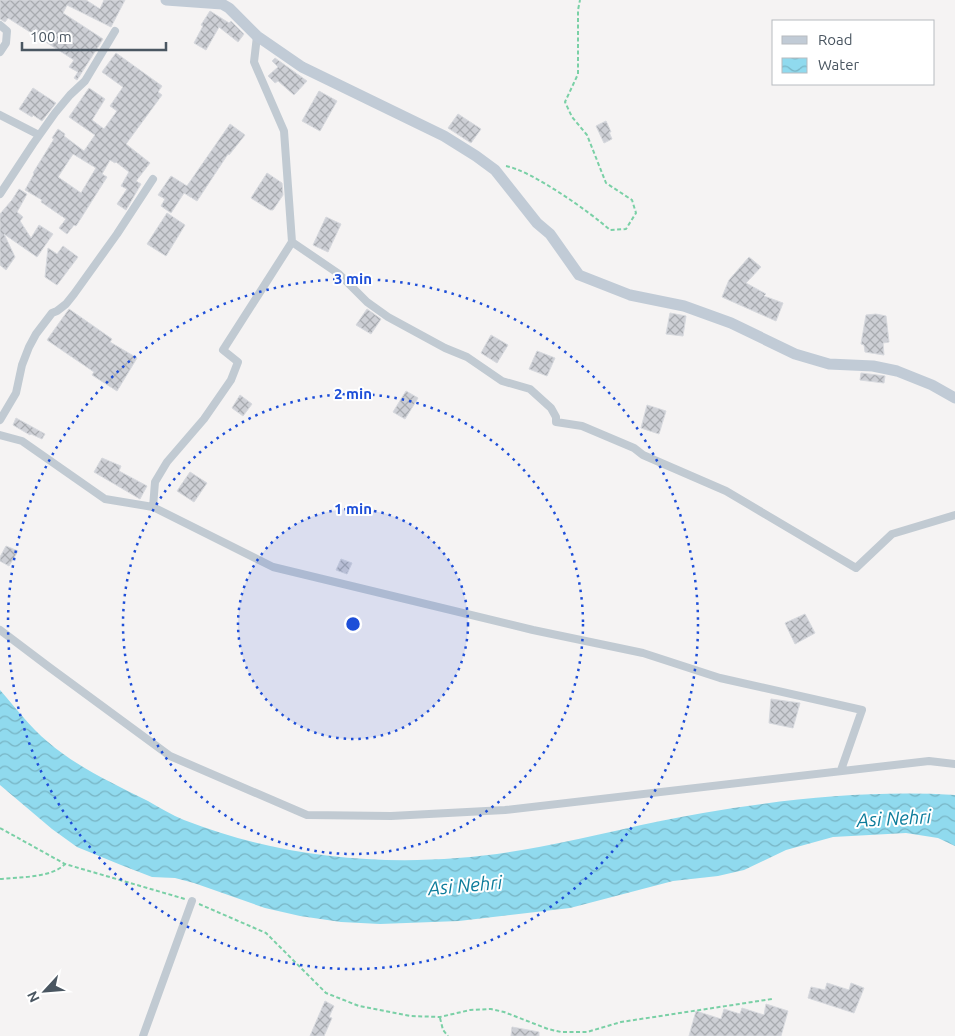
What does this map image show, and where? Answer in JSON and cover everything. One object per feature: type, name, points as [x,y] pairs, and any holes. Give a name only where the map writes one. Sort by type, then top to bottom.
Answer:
[{"type":"street","points":[[166,0],[222,4],[229,8],[257,36],[302,67],[444,136],[476,156],[495,170],[537,224],[550,234],[579,275],[630,294],[684,306],[730,323],[795,354],[829,364],[873,366],[897,371],[932,385],[955,398]]},
{"type":"street","points":[[0,25],[7,31],[6,43],[0,52]]},
{"type":"street","points":[[0,194],[39,135],[70,95],[85,81],[115,31]]},
{"type":"street","points":[[153,507],[155,482],[166,462],[204,419],[231,380],[238,362],[223,350],[292,242],[284,130],[254,62],[257,36]]},
{"type":"street","points":[[0,114],[39,135]]},
{"type":"street","points":[[0,420],[16,393],[22,365],[36,334],[52,313],[57,312],[70,299],[117,234],[153,178]]},
{"type":"street","points":[[292,242],[339,274],[367,302],[388,316],[467,358],[502,381],[530,390],[551,408],[556,416],[556,422],[582,426],[634,448],[642,455],[726,491],[856,568],[892,534],[955,515]]},
{"type":"street","points":[[0,435],[22,442],[104,499],[153,507],[273,567],[533,630],[643,653],[720,678],[862,710],[841,770]]},
{"type":"street","points":[[0,630],[170,756],[307,815],[390,816],[506,810],[841,770],[929,761],[955,764]]},
{"type":"street","points":[[143,1036],[192,901]]},
{"type":"path","points":[[495,170],[505,166],[535,179],[595,217],[610,230],[626,229],[636,213],[632,200],[606,183],[587,135],[572,117],[565,102],[578,74],[578,10],[580,0]]},
{"type":"path","points":[[0,828],[65,864],[192,901],[266,934],[326,993],[359,1006],[410,1016],[440,1017],[470,1010],[491,1009],[548,1029],[561,1032],[587,1032],[621,1022],[772,999]]},
{"type":"path","points":[[0,879],[51,873],[60,869],[65,864]]},
{"type":"path","points":[[440,1017],[443,1030],[448,1036]]},
{"type":"water","name":"Asi Nehri","points":[[0,690],[35,730],[59,751],[96,774],[170,814],[227,835],[270,846],[314,854],[359,859],[450,859],[539,847],[734,808],[828,797],[892,794],[955,795],[955,846],[938,838],[906,833],[833,837],[786,850],[744,870],[718,876],[673,881],[570,908],[459,921],[380,924],[341,922],[300,916],[265,908],[194,883],[175,878],[152,877],[77,847],[52,829],[0,785]]},
{"type":"building","points":[[0,0],[86,0],[100,9],[104,0],[125,0],[111,27],[67,5],[63,13],[103,39],[77,80],[74,78],[78,72],[69,67],[74,60],[8,18],[5,22],[0,19]]},
{"type":"building","points":[[210,11],[229,23],[231,21],[244,34],[238,42],[219,27],[206,50],[194,43],[203,26],[201,25]]},
{"type":"building","points":[[116,53],[162,86],[158,92],[162,95],[126,144],[150,163],[136,181],[141,184],[126,210],[117,204],[127,189],[121,186],[129,172],[116,162],[110,160],[102,174],[107,177],[76,226],[74,225],[67,234],[59,228],[66,219],[41,202],[42,200],[25,190],[58,129],[84,151],[95,135],[69,117],[89,88],[105,99],[92,120],[104,129],[117,111],[110,106],[123,87],[102,72]],"holes":[[[73,154],[96,168],[81,193],[58,177]]]},
{"type":"building","points":[[275,58],[307,81],[294,95],[278,81],[275,83],[268,76],[278,67],[272,61]]},
{"type":"building","points":[[33,88],[56,103],[42,121],[19,109]]},
{"type":"building","points":[[319,91],[337,101],[320,131],[302,121]]},
{"type":"building","points":[[458,114],[481,129],[471,143],[448,128]]},
{"type":"building","points":[[606,121],[612,139],[604,143],[596,126]]},
{"type":"building","points":[[230,124],[245,135],[228,154],[197,201],[184,193],[171,213],[161,206],[165,199],[158,195],[171,176],[187,186]]},
{"type":"building","points":[[267,173],[282,183],[283,195],[273,210],[251,198]]},
{"type":"building","points":[[19,189],[27,194],[17,212],[23,217],[20,221],[31,238],[39,225],[53,234],[37,257],[4,234],[15,257],[6,270],[0,265],[0,214]]},
{"type":"building","points":[[167,213],[185,225],[166,256],[147,244]]},
{"type":"building","points":[[326,217],[341,224],[328,252],[313,245]]},
{"type":"building","points":[[63,246],[78,257],[57,285],[45,277],[48,248],[57,254]]},
{"type":"building","points":[[749,257],[761,267],[746,283],[766,294],[764,296],[783,303],[776,321],[722,297],[729,280]]},
{"type":"building","points":[[69,309],[112,339],[110,342],[137,358],[117,391],[92,375],[94,372],[47,340]]},
{"type":"building","points":[[367,309],[381,319],[371,334],[356,325]]},
{"type":"building","points":[[670,313],[686,316],[683,336],[666,334]]},
{"type":"building","points":[[866,315],[886,316],[889,342],[883,343],[884,355],[865,352],[864,345],[861,344]]},
{"type":"building","points":[[491,335],[508,345],[497,363],[481,353]]},
{"type":"building","points":[[537,351],[555,358],[547,376],[529,369]]},
{"type":"building","points":[[861,373],[885,376],[884,383],[860,380]]},
{"type":"building","points":[[406,391],[418,398],[405,419],[393,412]]},
{"type":"building","points":[[240,395],[252,404],[243,416],[232,408]]},
{"type":"building","points":[[647,405],[666,411],[659,434],[641,428]]},
{"type":"building","points":[[16,418],[45,434],[42,439],[30,435],[13,425]]},
{"type":"building","points":[[102,458],[121,466],[119,471],[147,486],[140,499],[94,472]]},
{"type":"building","points":[[190,472],[207,483],[194,502],[177,491]]},
{"type":"building","points":[[6,546],[18,551],[9,566],[0,561]]},
{"type":"building","points":[[341,559],[352,563],[347,574],[336,570]]},
{"type":"building","points":[[805,614],[815,633],[795,644],[785,623]]},
{"type":"building","points":[[771,699],[800,703],[793,728],[769,723]]},
{"type":"building","points":[[827,983],[849,990],[851,983],[864,988],[854,1013],[808,998],[811,987],[825,990]]},
{"type":"building","points":[[325,1001],[334,1006],[329,1017],[332,1018],[324,1036],[310,1036]]},
{"type":"building","points":[[766,1004],[788,1011],[781,1036],[689,1036],[696,1011],[721,1019],[724,1009],[740,1014],[742,1008],[764,1015]]},
{"type":"building","points":[[512,1027],[539,1032],[539,1036],[511,1036]]}]
